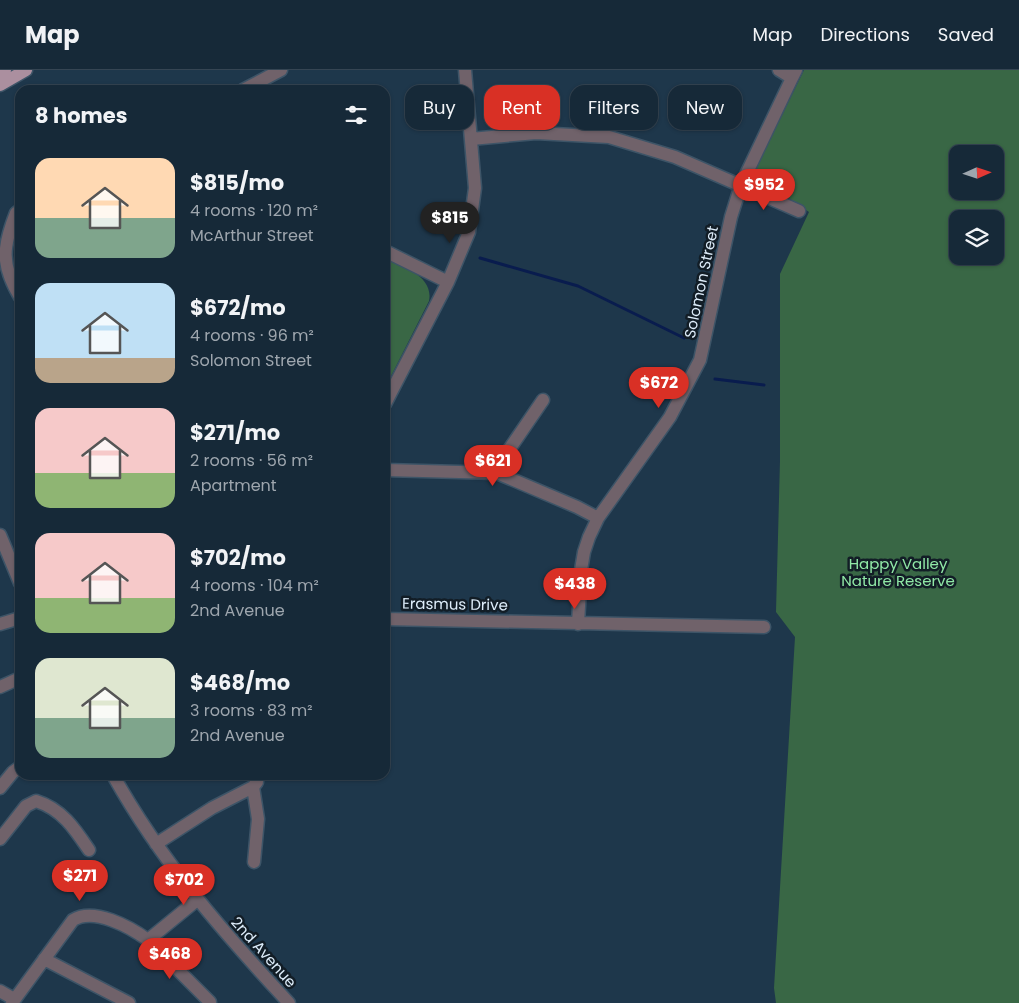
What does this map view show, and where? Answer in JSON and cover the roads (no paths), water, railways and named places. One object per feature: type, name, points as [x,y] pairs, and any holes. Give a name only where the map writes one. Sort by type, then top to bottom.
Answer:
[{"type":"main road","points":[[0,72],[4,70]]},
{"type":"main road","points":[[0,85],[26,70]]},
{"type":"street","points":[[252,85],[281,70]]},
{"type":"street","points":[[390,394],[448,282],[469,232],[475,188],[465,70]]},
{"type":"street","points":[[779,70],[794,74]]},
{"type":"street","name":"Solomon Street","points":[[578,624],[584,552],[598,518],[670,417],[700,360],[731,217],[741,185],[794,74]]},
{"type":"street","points":[[471,139],[536,133],[609,137],[675,157],[799,211]]},
{"type":"street","points":[[15,215],[5,245],[10,278],[15,288]]},
{"type":"street","points":[[390,253],[448,282]]},
{"type":"street","points":[[497,473],[506,454],[543,400]]},
{"type":"street","points":[[390,470],[497,473],[598,518]]},
{"type":"street","points":[[0,535],[15,570]]},
{"type":"street","name":"Erasmus Drive","points":[[390,619],[764,627]]},
{"type":"street","points":[[0,624],[15,620]]},
{"type":"street","points":[[0,687],[15,680]]},
{"type":"street","points":[[0,788],[15,771]]},
{"type":"street","name":"2nd Avenue","points":[[117,780],[156,844],[197,900],[288,1003]]},
{"type":"street","points":[[156,844],[255,781],[258,819],[254,862]]},
{"type":"street","points":[[0,839],[26,806],[36,802],[50,807],[70,821],[89,850]]},
{"type":"street","points":[[148,940],[197,900]]},
{"type":"street","points":[[0,991],[13,1001],[73,920],[83,916],[90,916],[113,921],[134,929],[148,940],[210,1002]]},
{"type":"street","points":[[44,960],[129,1003]]},
{"type":"waterway","points":[[480,258],[578,286],[684,338]]},
{"type":"waterway","points":[[715,379],[764,385]]},
{"type":"park label","name":"Happy Valley Nature Reserve","points":[[898,572]]}]
